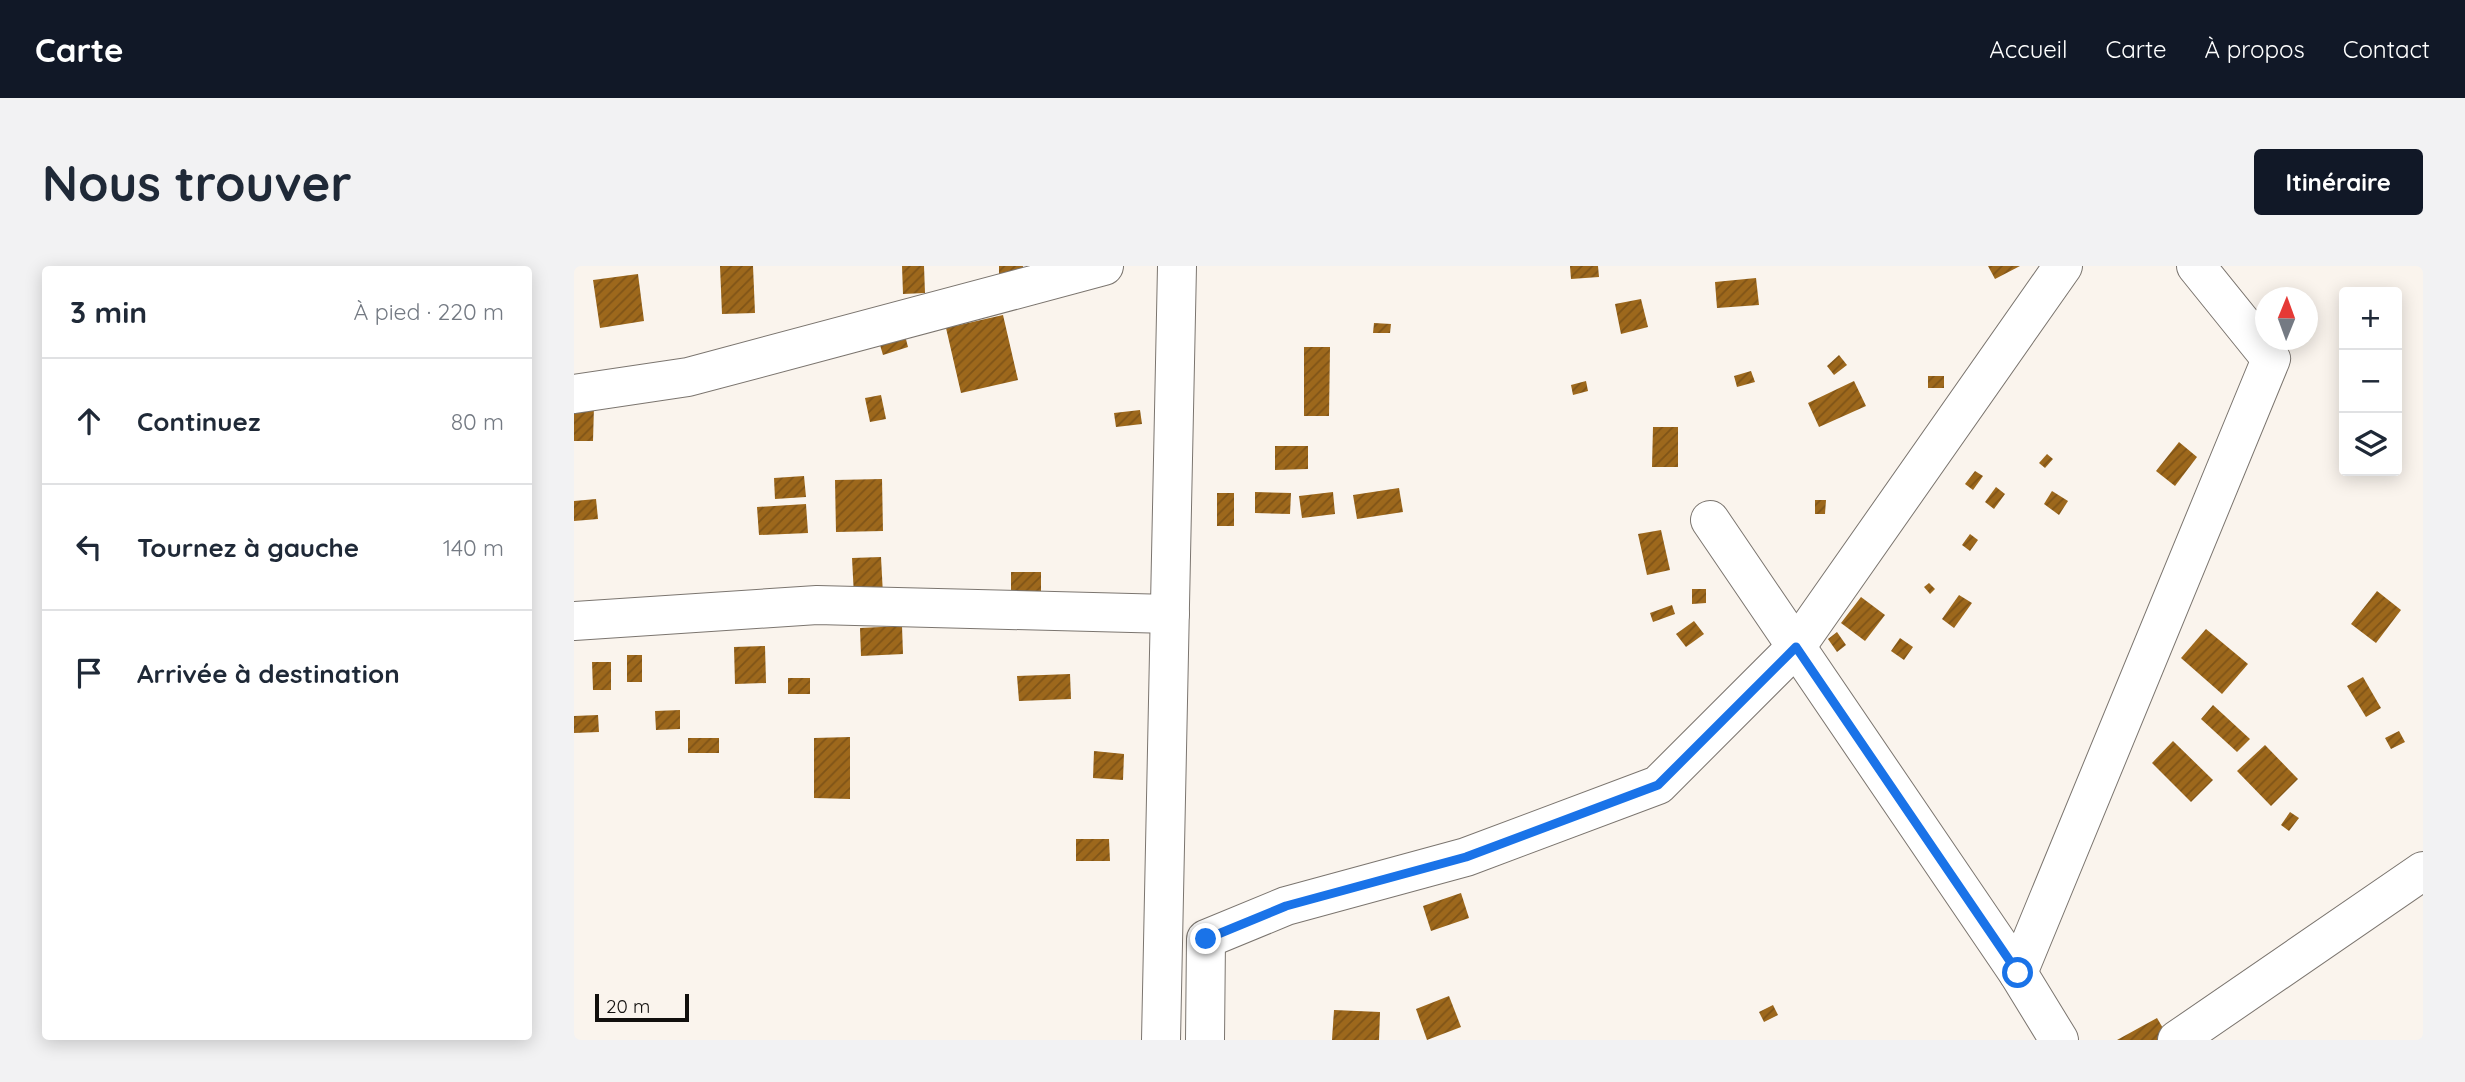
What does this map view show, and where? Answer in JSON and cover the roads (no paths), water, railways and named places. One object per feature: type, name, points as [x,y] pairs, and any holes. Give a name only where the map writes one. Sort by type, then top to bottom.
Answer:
[{"type":"street","points":[[574,394],[688,377],[1104,266]]},
{"type":"street","points":[[1161,1040],[1177,266]]},
{"type":"street","points":[[1205,1040],[1206,939],[1286,906],[1466,857],[1658,785],[1796,647],[2063,266]]},
{"type":"street","points":[[2018,973],[2271,359],[2196,266]]},
{"type":"street","points":[[1710,520],[2018,973],[2059,1040]]},
{"type":"street","points":[[574,621],[817,604],[1170,614]]},
{"type":"street","points":[[2176,1040],[2423,871]]}]
